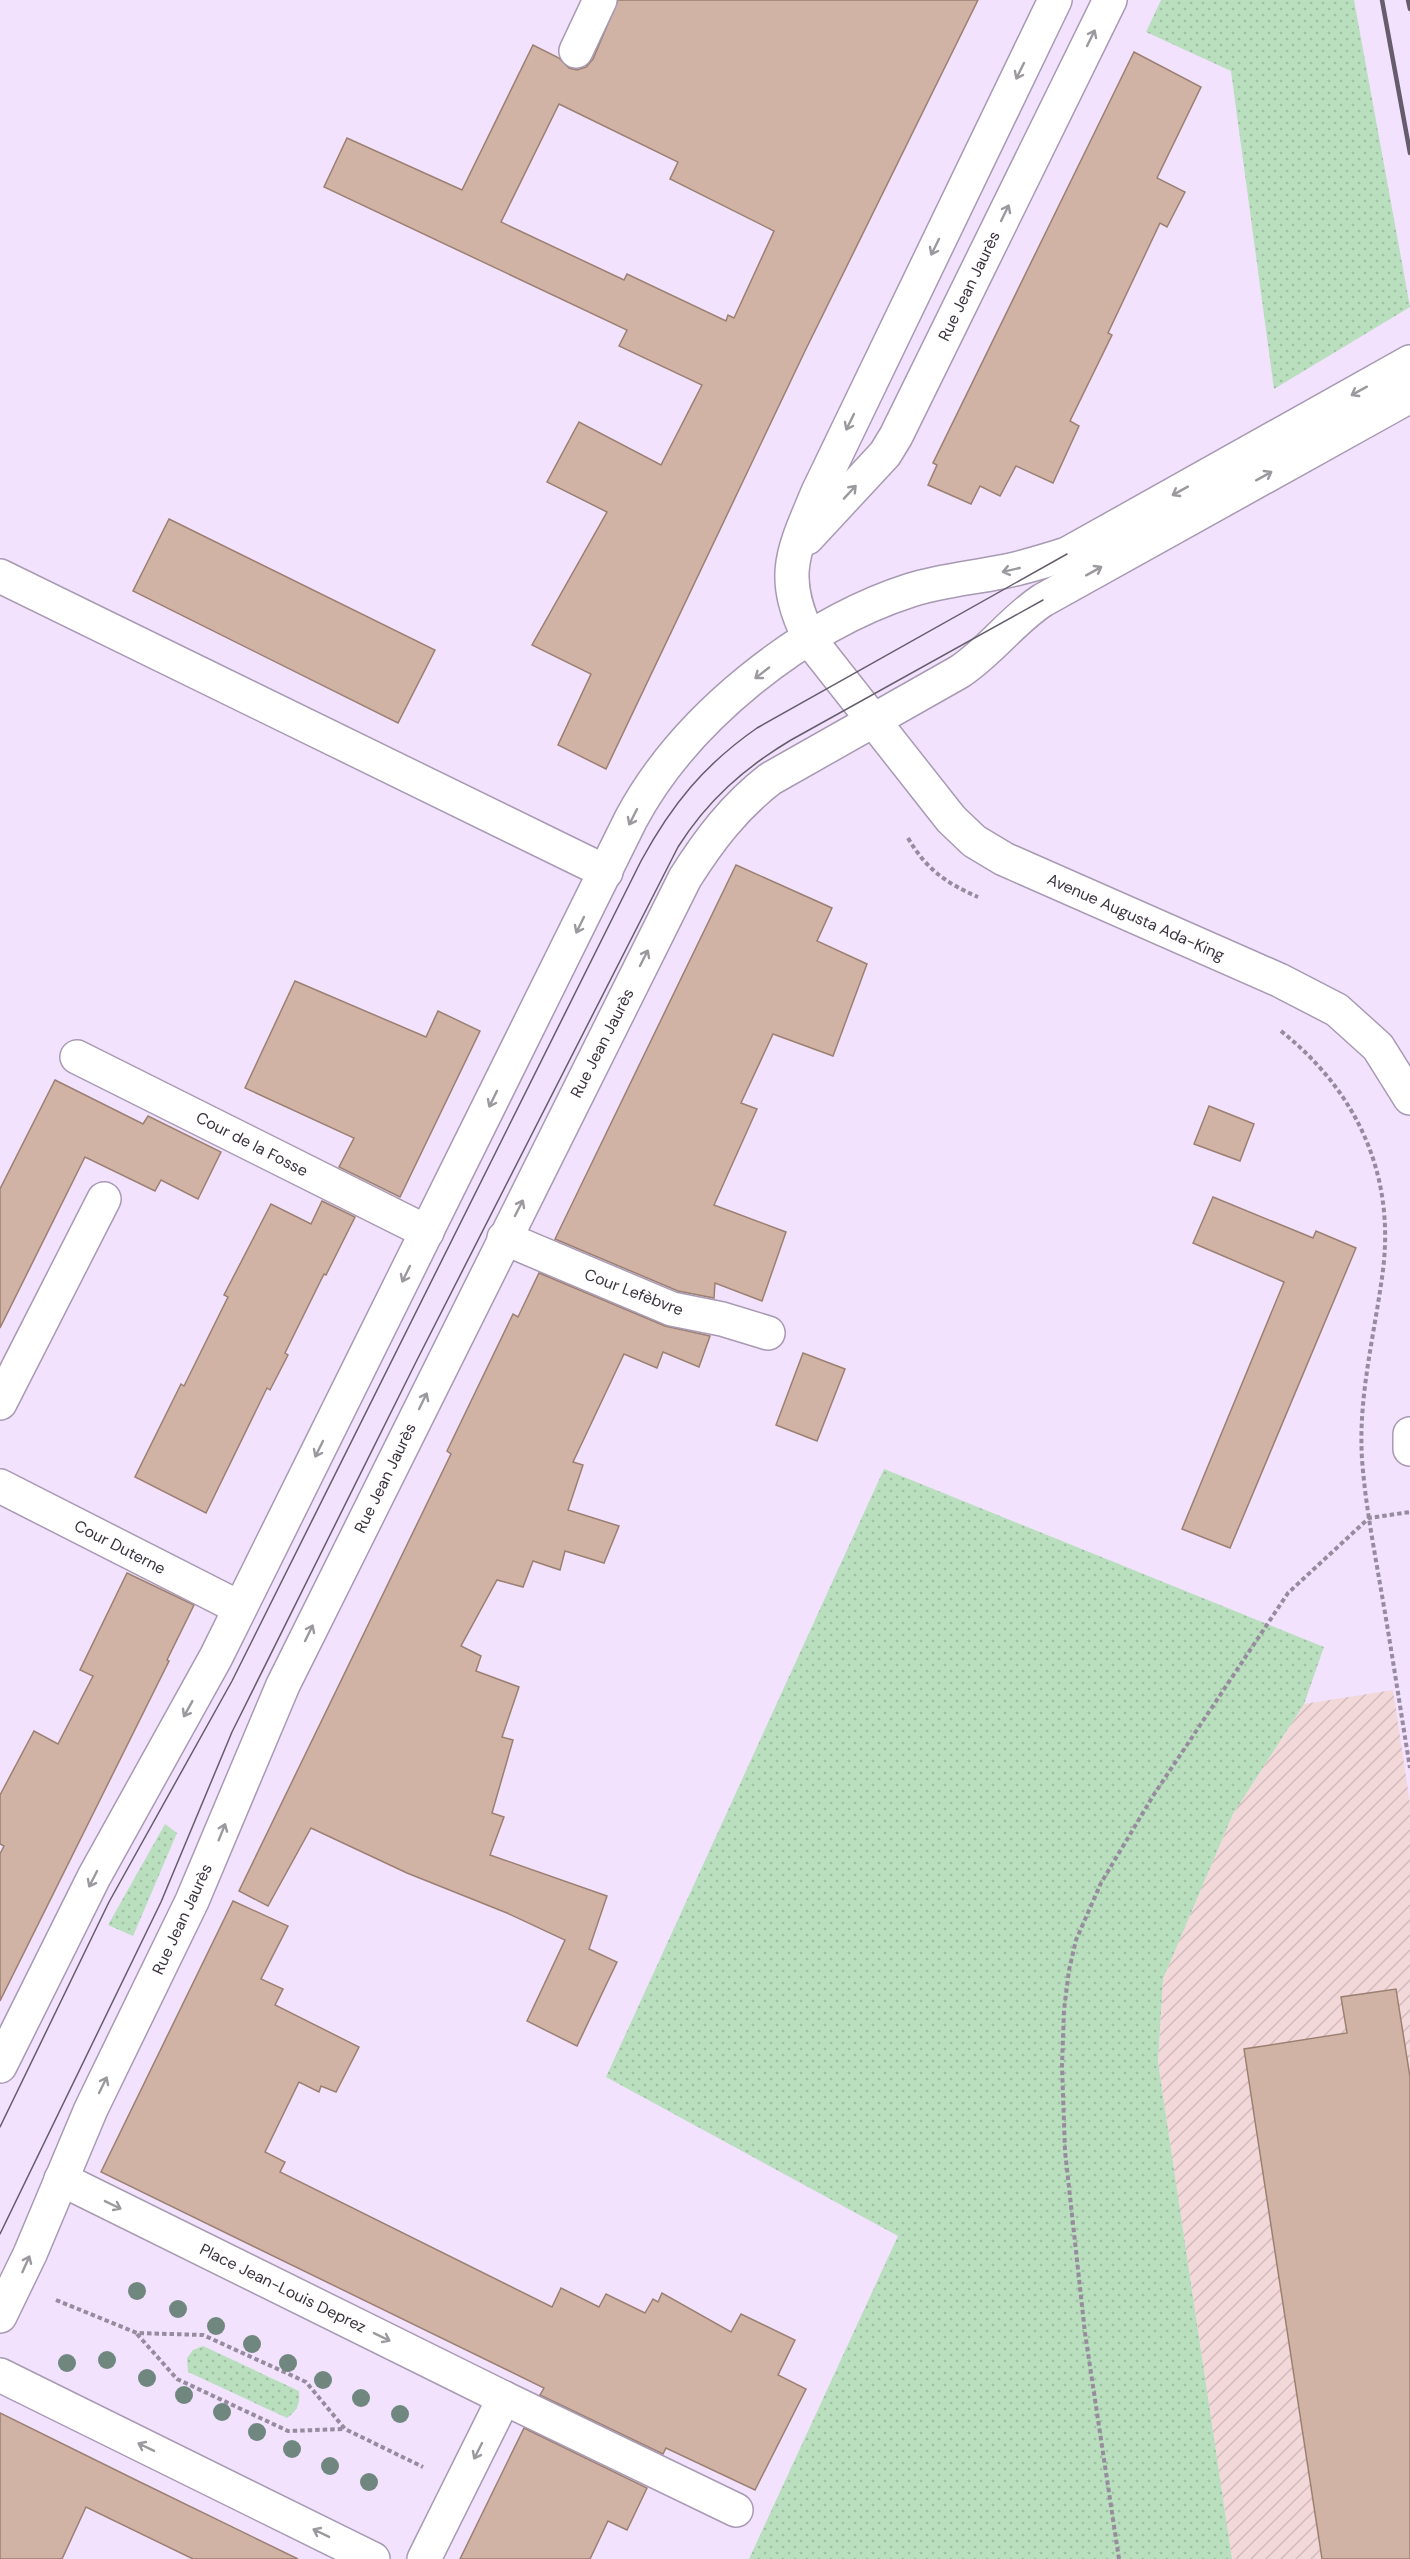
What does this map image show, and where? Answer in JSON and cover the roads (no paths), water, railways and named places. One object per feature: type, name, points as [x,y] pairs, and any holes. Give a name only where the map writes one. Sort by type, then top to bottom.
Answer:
[{"type":"street","points":[[576,51],[600,0]]},
{"type":"street","points":[[874,719],[810,640],[796,611],[791,588],[791,573],[796,550],[835,453],[1055,0]]},
{"type":"street","name":"Rue Jean Jaurès","points":[[796,550],[885,454],[896,436],[1110,0]]},
{"type":"street","points":[[1307,436],[1410,363]]},
{"type":"street","points":[[0,2066],[94,1877],[193,1700],[240,1608],[642,800],[680,749],[740,690],[768,667],[837,623],[908,591],[1005,571],[1067,554],[1307,436],[1410,396]]},
{"type":"street","name":"Rue Jean Jaurès","points":[[0,2316],[17,2284],[91,2109],[192,1901],[283,1685],[679,889],[705,845],[749,796],[770,779],[969,666],[1025,612],[1307,436]]},
{"type":"street","points":[[0,576],[606,872]]},
{"type":"street","name":"Avenue Augusta Ada-King","points":[[874,719],[951,819],[984,848],[1279,980],[1337,1010],[1377,1047],[1410,1098]]},
{"type":"street","name":"Cour de la Fosse","points":[[77,1057],[427,1232]]},
{"type":"street","points":[[0,1403],[104,1198]]},
{"type":"street","name":"Cour Lefèbvre","points":[[504,1238],[672,1309],[722,1319],[768,1333]]},
{"type":"street","points":[[1410,1434],[1410,1449]]},
{"type":"street","name":"Cour Duterne","points":[[0,1486],[240,1608]]},
{"type":"street","name":"Place Jean-Louis Deprez","points":[[61,2179],[736,2510]]},
{"type":"street","points":[[0,2375],[373,2559]]},
{"type":"street","points":[[424,2559],[504,2398]]},
{"type":"tram line","points":[[0,2127],[109,1902],[232,1681],[641,861],[665,821],[705,771],[757,728],[1067,554]]},
{"type":"tram line","points":[[0,2234],[161,1902],[232,1732],[417,1360],[678,847],[714,800],[742,774],[774,751],[1043,600]]},
{"type":"railway","points":[[1382,0],[1410,153]]},
{"type":"railway","points":[[1408,0],[1410,9]]}]
